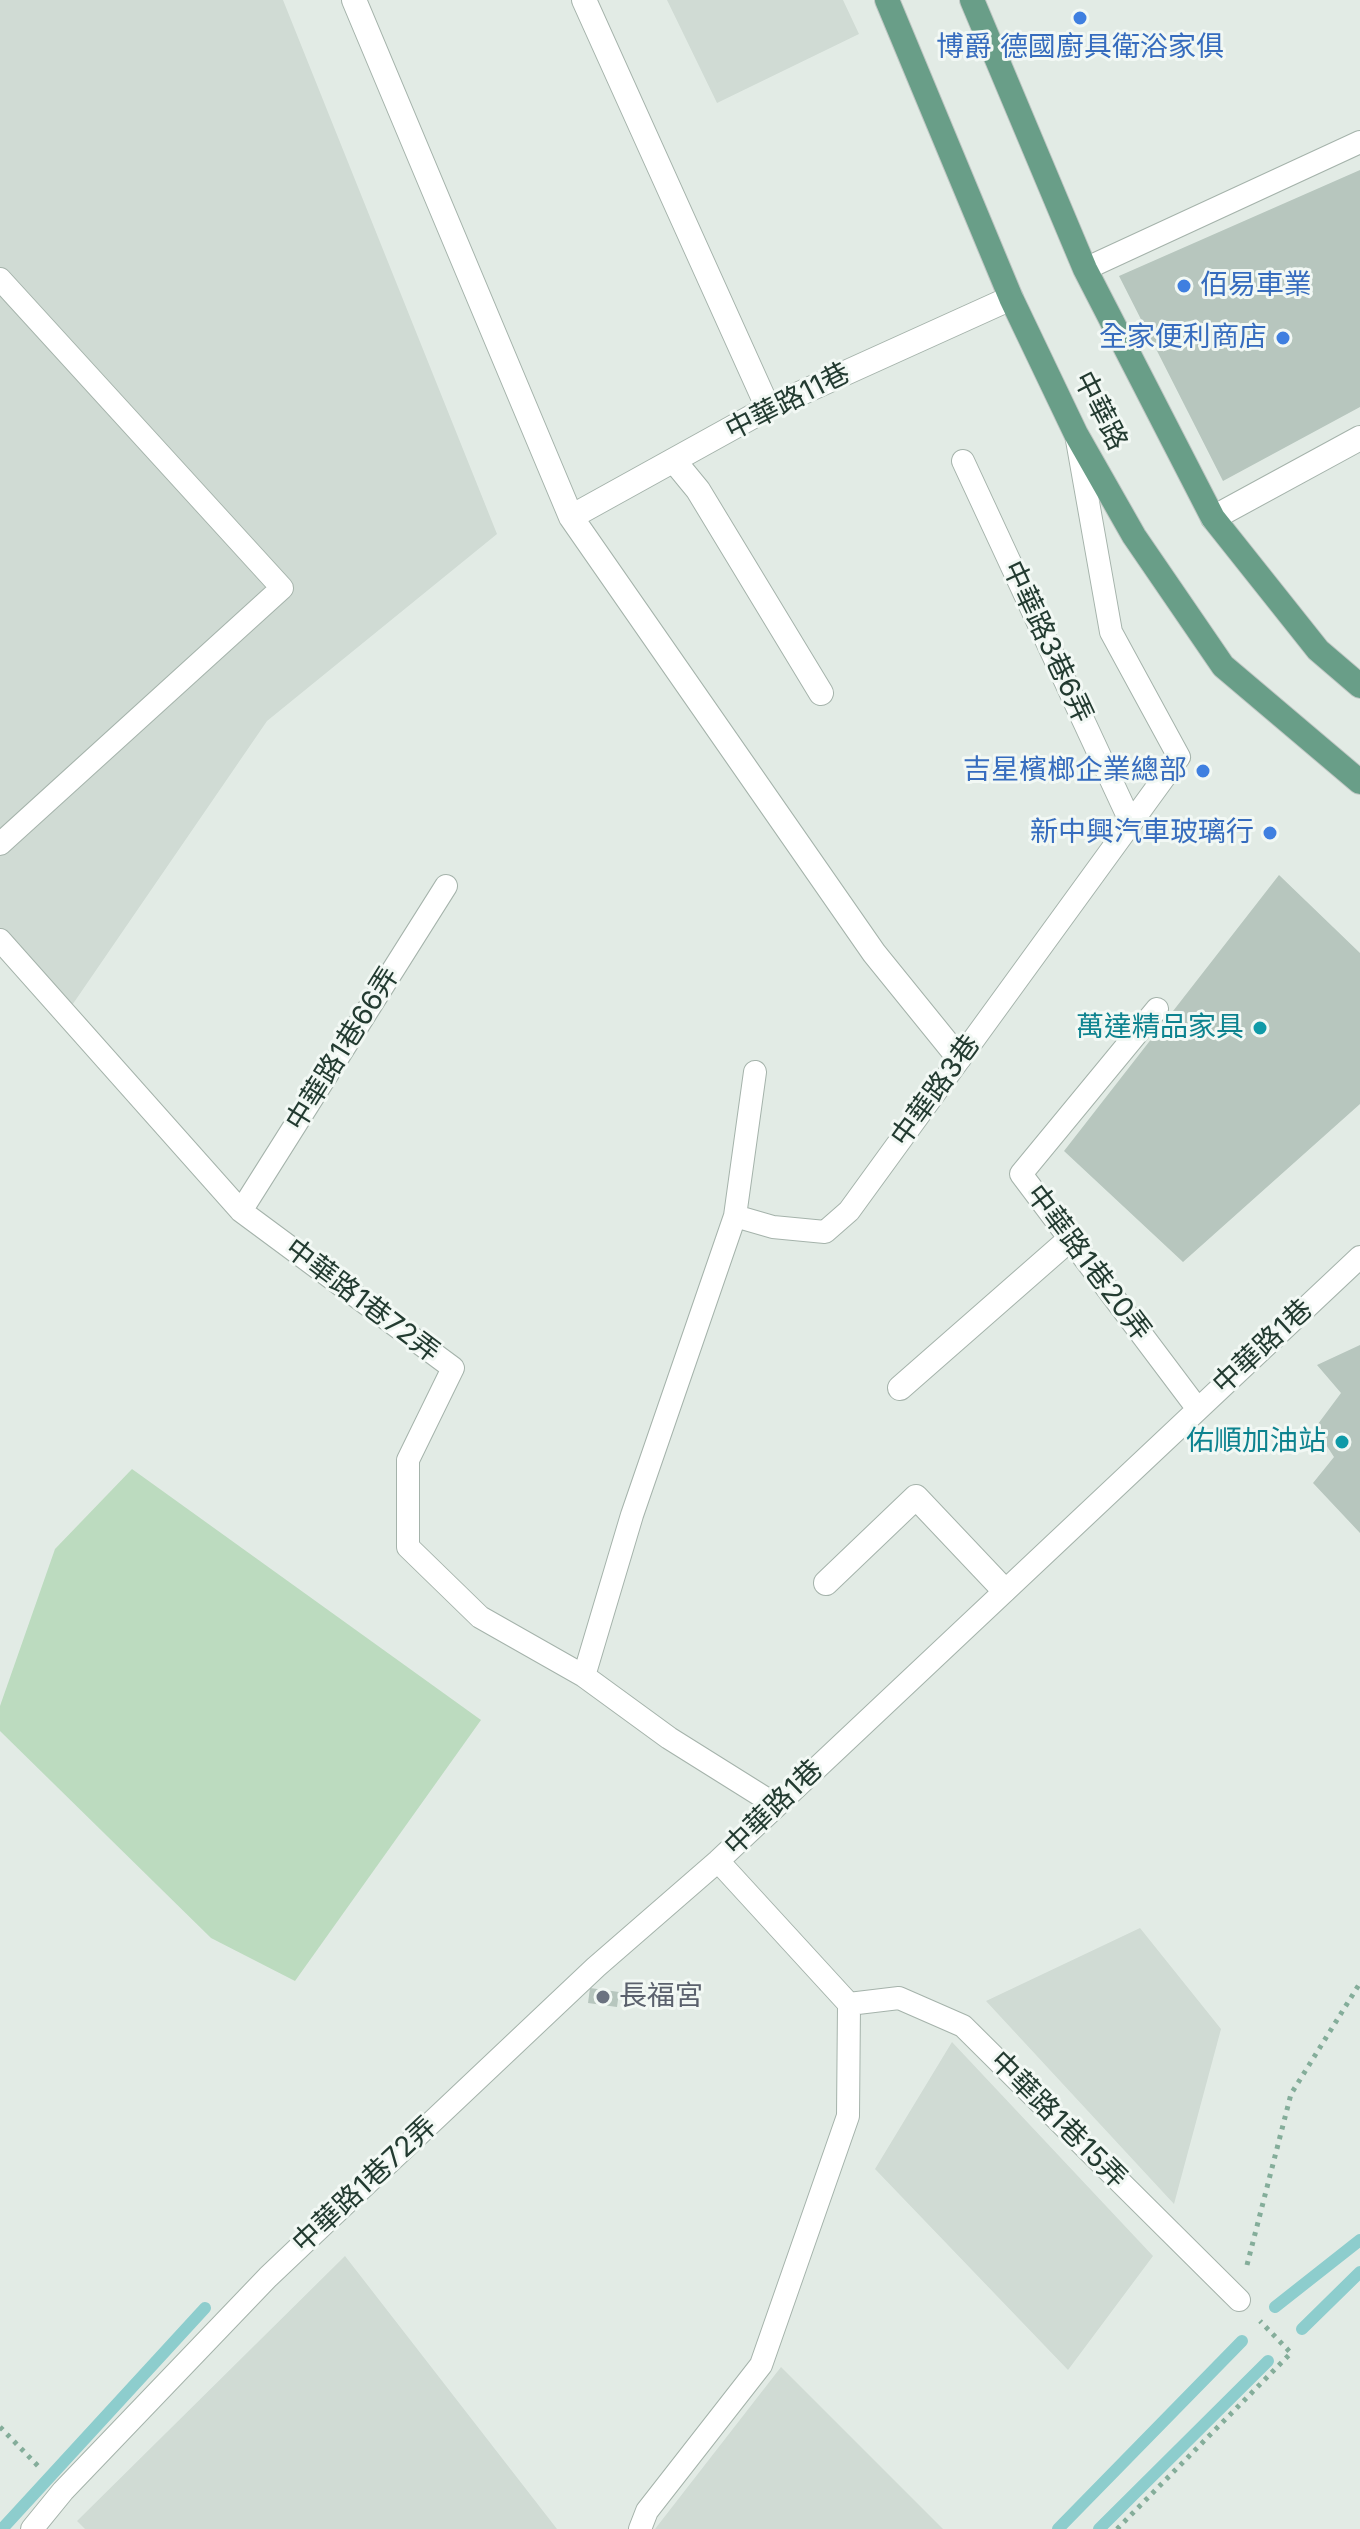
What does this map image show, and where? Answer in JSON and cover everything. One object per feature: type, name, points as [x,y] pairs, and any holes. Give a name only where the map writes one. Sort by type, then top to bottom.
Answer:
[{"type":"main road","name":"中華路","points":[[887,0],[1011,298],[1076,434],[1134,536],[1223,666],[1360,782]]},
{"type":"main road","name":"中華路","points":[[972,0],[1085,269],[1213,518],[1318,650],[1360,686]]},
{"type":"street","points":[[354,0],[571,517],[874,953],[959,1058]]},
{"type":"street","points":[[584,0],[768,408]]},
{"type":"street","name":"中華路11巷","points":[[571,517],[768,408],[1011,298]]},
{"type":"street","points":[[1213,518],[1360,438]]},
{"type":"street","points":[[675,462],[698,490],[821,693]]},
{"type":"street","points":[[900,1388],[1070,1239]]},
{"type":"street","points":[[826,1583],[916,1497],[1004,1590]]},
{"type":"lane","points":[[1085,269],[1360,142]]},
{"type":"lane","points":[[0,279],[282,588],[0,844]]},
{"type":"lane","name":"中華路3巷","points":[[735,1216],[773,1227],[825,1232],[849,1211],[1179,757],[1111,632],[1076,434]]},
{"type":"lane","name":"中華路3巷6弄","points":[[963,461],[1131,823]]},
{"type":"lane","name":"中華路1巷66弄","points":[[241,1211],[446,886]]},
{"type":"lane","name":"中華路1巷72弄","points":[[0,940],[241,1211],[453,1368],[408,1460],[408,1547],[480,1617],[584,1676],[669,1738],[776,1805]]},
{"type":"lane","name":"中華路1巷20弄","points":[[1157,1009],[1021,1174],[1197,1408]]},
{"type":"lane","points":[[584,1676],[632,1515],[735,1216],[755,1072]]},
{"type":"lane","name":"中華路1巷","points":[[849,2004],[718,1861],[1360,1257]]},
{"type":"lane","name":"中華路1巷72弄","points":[[32,2529],[63,2491],[268,2277],[596,1967],[718,1861]]},
{"type":"lane","name":"中華路1巷15弄","points":[[849,2004],[899,1998],[963,2026],[1239,2300]]},
{"type":"lane","points":[[640,2529],[647,2511],[761,2365],[848,2116],[849,2004]]},
{"type":"path","points":[[0,2427],[38,2465]]},
{"type":"shaded area","points":[[0,0],[283,0],[497,534],[267,721],[66,1014],[0,937]]},
{"type":"shaded area","points":[[667,0],[843,0],[859,34],[717,103]]},
{"type":"shaded area","points":[[1140,1928],[1221,2029],[1174,2204],[986,2001]]},
{"type":"shaded area","points":[[952,2042],[1153,2256],[1068,2370],[875,2169]]},
{"type":"shaded area","points":[[345,2256],[557,2529],[85,2529],[77,2521]]},
{"type":"shaded area","points":[[781,2367],[943,2529],[655,2529]]},
{"type":"green space","points":[[132,1469],[481,1720],[295,1981],[211,1938],[0,1731],[0,1706],[55,1549]]},
{"type":"building","points":[[1360,170],[1360,407],[1223,481],[1119,276]]},
{"type":"building","name":"萬達精品家具","points":[[1279,875],[1360,953],[1360,1104],[1183,1262],[1064,1151]]},
{"type":"building","name":"佑順加油站","points":[[1360,1345],[1360,1533],[1313,1483],[1334,1457],[1315,1428],[1341,1393],[1317,1365]]},
{"type":"building","name":"長福宮","points":[[590,1988],[619,1992],[617,2007],[588,2003]]},
{"type":"waterway","points":[[1275,2307],[1360,2240]]},
{"type":"waterway","points":[[1302,2329],[1360,2272]]},
{"type":"waterway","points":[[2,2529],[205,2308]]},
{"type":"waterway","points":[[1058,2529],[1242,2341]]},
{"type":"waterway","points":[[1099,2529],[1268,2361]]},
{"type":"place","name":"博爵 德國廚具衛浴家俱","points":[[1080,18]]},
{"type":"place","name":"佰易車業","points":[[1184,286]]},
{"type":"place","name":"全家便利商店","points":[[1283,338]]},
{"type":"place","name":"吉星檳榔企業總部","points":[[1203,771]]},
{"type":"place","name":"新中興汽車玻璃行","points":[[1270,833]]},
{"type":"place","name":"萬達精品家具","points":[[1260,1028]]},
{"type":"place","name":"佑順加油站","points":[[1342,1442]]},
{"type":"place","name":"長福宮","points":[[603,1997]]}]
